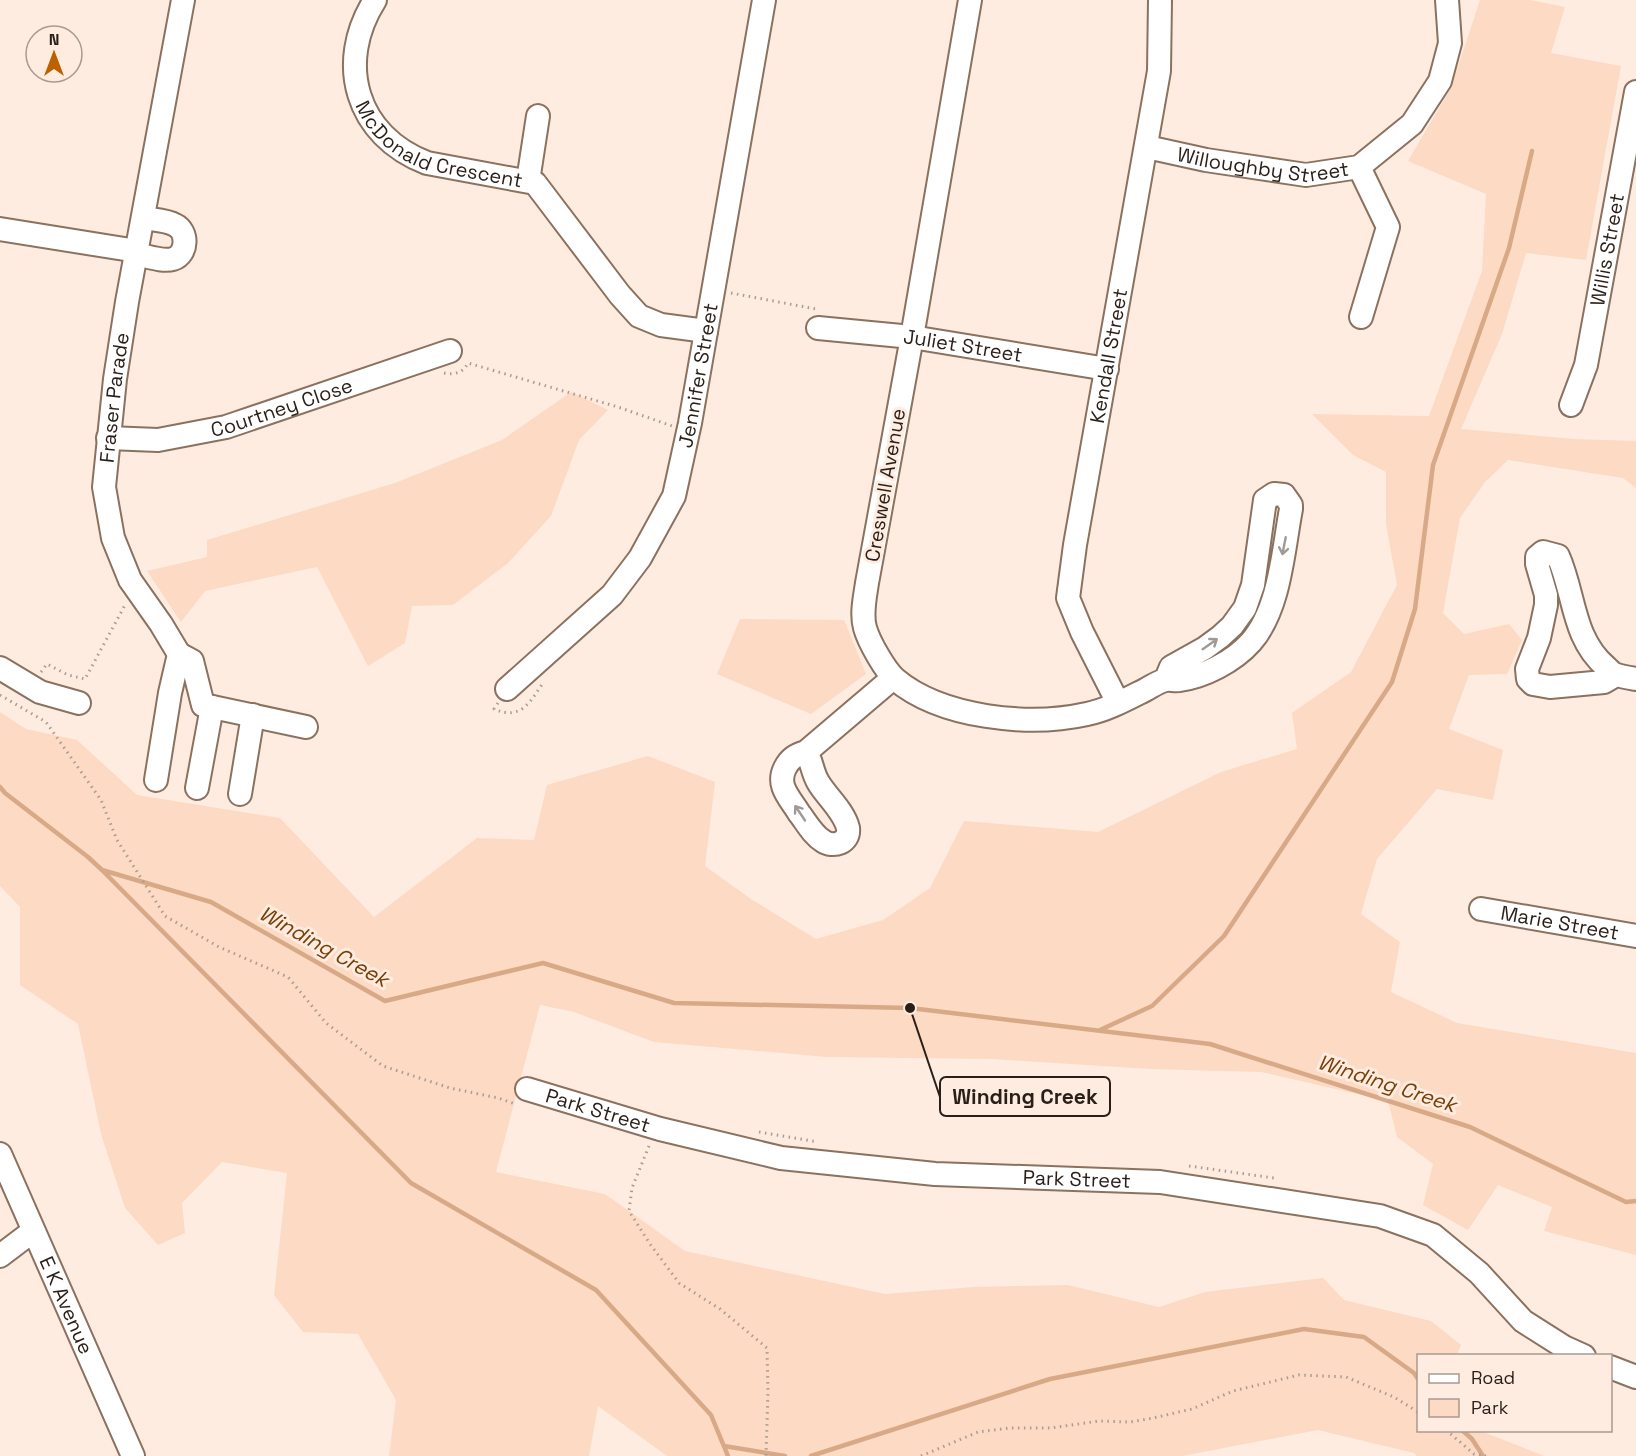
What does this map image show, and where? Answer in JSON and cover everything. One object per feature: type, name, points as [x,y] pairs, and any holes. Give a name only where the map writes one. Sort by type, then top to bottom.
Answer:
[{"type":"street","name":"Fraser Parade","points":[[183,0],[115,379],[104,487],[113,538],[130,580],[179,654],[192,661],[203,705],[212,706]]},
{"type":"street","name":"McDonald Crescent","points":[[375,0],[366,14],[357,40],[354,76],[360,99],[379,130],[402,150],[427,163],[535,183],[620,295],[639,316],[661,325],[706,331]]},
{"type":"street","name":"Jennifer Street","points":[[507,689],[612,595],[640,558],[674,496],[688,431],[764,0]]},
{"type":"street","name":"Creswell Avenue","points":[[970,0],[864,603],[865,627],[872,645],[894,678],[920,695],[961,711],[1014,718],[1055,720],[1089,714],[1118,703],[1166,679],[1177,681],[1198,676],[1234,657],[1250,643],[1262,626],[1274,598],[1291,509],[1284,495],[1274,494],[1264,500],[1253,585],[1245,608],[1232,626],[1220,637],[1171,667],[1166,679]]},
{"type":"street","name":"Kendall Street","points":[[1118,703],[1082,632],[1068,598],[1075,545],[1159,71],[1160,0]]},
{"type":"street","name":"Willoughby Street","points":[[1147,147],[1206,160],[1306,175],[1359,167],[1413,124],[1440,81],[1450,43],[1447,0]]},
{"type":"street","name":"Willis Street","points":[[1571,405],[1586,365],[1626,205],[1636,92]]},
{"type":"street","points":[[528,181],[538,116]]},
{"type":"street","points":[[1359,167],[1388,227],[1361,317]]},
{"type":"street","points":[[0,229],[136,252],[163,260],[173,259],[180,255],[185,240],[183,231],[177,225],[143,218]]},
{"type":"street","name":"Juliet Street","points":[[818,328],[912,337],[1107,369]]},
{"type":"street","name":"Courtney Close","points":[[108,438],[158,440],[226,427],[450,351]]},
{"type":"street","points":[[1543,552],[1558,556],[1565,572],[1577,624],[1586,645],[1599,661],[1626,677],[1604,682],[1550,687],[1533,684],[1528,679],[1527,669],[1539,638],[1546,605],[1546,595],[1537,564],[1537,557],[1543,552]]},
{"type":"street","points":[[156,780],[170,693],[179,654]]},
{"type":"street","points":[[0,668],[40,692],[79,703]]},
{"type":"street","points":[[806,752],[894,678]]},
{"type":"street","points":[[197,788],[212,706],[306,727]]},
{"type":"street","points":[[240,794],[253,715]]},
{"type":"street","name":"Marie Street","points":[[1481,909],[1636,936]]},
{"type":"street","name":"Park Street","points":[[523,1097],[781,1158],[936,1174],[1160,1182],[1380,1216],[1433,1235],[1479,1273],[1523,1321],[1580,1354]]},
{"type":"street","name":"E K Avenue","points":[[0,1154],[133,1456]]},
{"type":"street","points":[[0,1256],[33,1231]]},
{"type":"street","points":[[1612,1367],[1636,1377]]},
{"type":"path","points":[[730,293],[802,307]]},
{"type":"path","points":[[439,372],[455,374],[468,363],[618,407],[688,431]]},
{"type":"path","points":[[37,674],[47,664],[68,675],[85,679],[124,605],[140,594]]},
{"type":"path","points":[[0,695],[46,722],[101,800],[117,840],[165,916],[219,947],[288,977],[326,1023],[383,1066],[450,1088],[498,1098],[523,1097]]},
{"type":"path","points":[[758,1132],[823,1143]]},
{"type":"path","points":[[649,1146],[632,1188],[628,1211],[679,1283],[720,1309],[767,1348],[768,1392],[765,1456]]},
{"type":"path","points":[[1183,1166],[1274,1178]]},
{"type":"path","points":[[921,1456],[978,1432],[1010,1428],[1051,1428],[1099,1421],[1130,1422],[1153,1418],[1192,1409],[1233,1391],[1299,1376],[1346,1377],[1394,1397],[1417,1411]]},
{"type":"path","points":[[1447,1432],[1474,1454],[1486,1456]]},
{"type":"green space","points":[[1480,0],[1530,0],[1565,7],[1551,53],[1621,66],[1586,260],[1526,253],[1502,334],[1461,429],[1574,439],[1636,441],[1636,488],[1623,478],[1508,460],[1485,482],[1460,518],[1443,613],[1464,634],[1509,624],[1522,640],[1507,674],[1469,675],[1449,729],[1503,750],[1493,800],[1437,789],[1377,859],[1361,914],[1400,942],[1391,992],[1457,1023],[1636,1053],[1636,1255],[1544,1231],[1552,1207],[1498,1185],[1468,1230],[1423,1205],[1433,1164],[1397,1137],[1388,1101],[1261,1072],[1150,1069],[992,1059],[827,1057],[654,1042],[574,1012],[540,1005],[496,1172],[605,1194],[685,1251],[885,1294],[974,1287],[1068,1285],[1159,1307],[1205,1292],[1323,1278],[1344,1300],[1431,1321],[1461,1345],[1457,1354],[1417,1354],[1417,1432],[1484,1432],[1544,1456],[1417,1456],[1414,1453],[1318,1430],[1182,1456],[667,1456],[598,1406],[589,1456],[389,1456],[396,1400],[358,1334],[303,1332],[274,1295],[287,1173],[222,1162],[182,1203],[185,1233],[158,1245],[125,1208],[101,1134],[78,1024],[20,985],[20,907],[0,886],[0,712],[26,729],[77,740],[137,795],[280,818],[374,917],[477,838],[534,840],[547,785],[648,756],[715,782],[705,866],[751,899],[816,939],[883,920],[930,888],[964,821],[1098,832],[1221,772],[1297,749],[1292,713],[1351,672],[1397,585],[1386,524],[1386,472],[1353,455],[1312,414],[1429,416],[1482,271],[1486,194],[1408,161],[1451,88]]},
{"type":"green space","points":[[571,392],[608,410],[579,440],[551,516],[508,563],[453,605],[412,606],[405,643],[368,666],[317,567],[205,591],[181,622],[147,571],[207,557],[207,540],[395,483],[502,440]]},
{"type":"green space","points":[[740,619],[844,620],[866,674],[811,714],[717,674]]},
{"type":"waterway","points":[[1100,1030],[1152,1006],[1224,936],[1392,682],[1415,609],[1433,465],[1509,248],[1532,151]]},
{"type":"waterway","points":[[0,787],[102,870],[411,1183],[596,1290],[711,1415],[728,1456]]},
{"type":"waterway","name":"Winding Creek","points":[[102,870],[211,902],[385,1001],[543,963],[674,1003],[910,1008],[1210,1044],[1470,1127],[1626,1202],[1636,1201]]},
{"type":"waterway","points":[[811,1456],[1050,1379],[1304,1329],[1364,1337],[1417,1378]]},
{"type":"waterway","points":[[1464,1432],[1472,1439],[1483,1456]]},
{"type":"waterway","points":[[724,1446],[785,1456]]},
{"type":"place","name":"Winding Creek","points":[[910,1008]]}]
